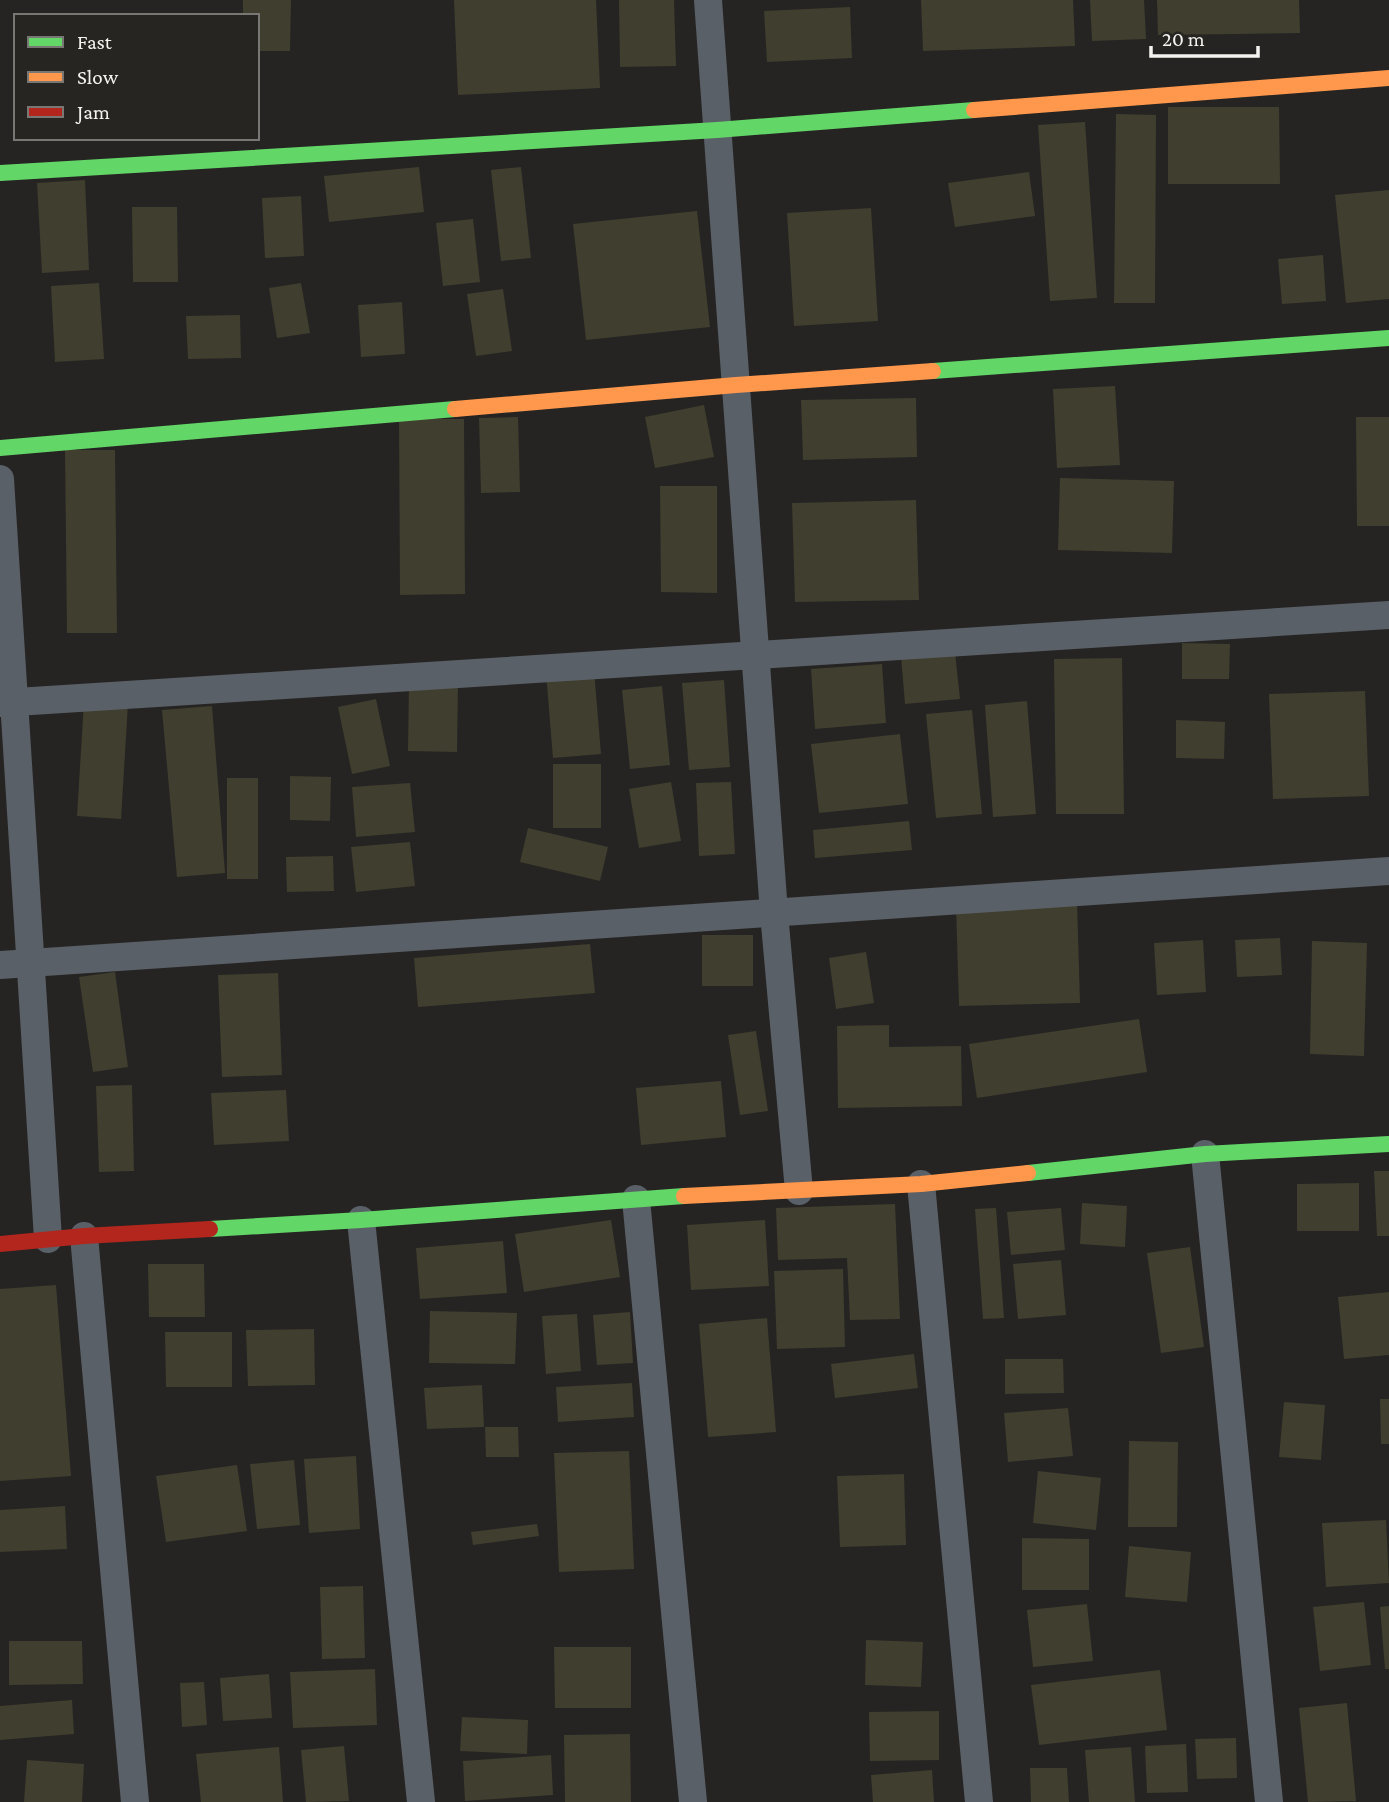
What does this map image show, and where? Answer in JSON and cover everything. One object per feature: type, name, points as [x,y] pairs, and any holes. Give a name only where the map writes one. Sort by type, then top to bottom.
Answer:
[{"type":"street","points":[[708,0],[774,913],[799,1191]]},
{"type":"street","points":[[0,173],[718,130],[1389,78]]},
{"type":"street","points":[[0,448],[736,385],[1389,338]]},
{"type":"street","points":[[0,479],[7,702],[31,963],[48,1239]]},
{"type":"street","points":[[7,702],[1389,615]]},
{"type":"street","points":[[0,965],[1389,871]]},
{"type":"street","points":[[0,1244],[636,1199],[921,1184],[1205,1154],[1389,1144]]},
{"type":"street","points":[[1205,1154],[1269,1802]]},
{"type":"street","points":[[921,1184],[979,1802]]},
{"type":"street","points":[[636,1199],[692,1802]]},
{"type":"street","points":[[361,1220],[421,1802]]},
{"type":"street","points":[[84,1236],[135,1802]]},
{"type":"building","points":[[243,0],[291,0],[290,51],[259,51],[259,14],[243,14]]},
{"type":"building","points":[[454,0],[596,0],[600,88],[458,95]]},
{"type":"building","points":[[619,0],[674,0],[676,66],[620,67]]},
{"type":"building","points":[[921,0],[1073,0],[1075,46],[923,51]]},
{"type":"building","points":[[1090,0],[1144,0],[1146,39],[1092,41]]},
{"type":"building","points":[[1157,0],[1299,0],[1300,33],[1158,35]]},
{"type":"building","points":[[850,7],[852,58],[767,62],[764,11]]},
{"type":"building","points":[[1168,107],[1279,107],[1280,184],[1168,184]]},
{"type":"building","points":[[1116,114],[1156,115],[1155,303],[1114,303]]},
{"type":"building","points":[[1085,122],[1097,298],[1050,301],[1038,125]]},
{"type":"building","points":[[419,167],[424,212],[329,222],[324,176]]},
{"type":"building","points":[[521,167],[531,258],[501,261],[491,170]]},
{"type":"building","points":[[1029,172],[1035,216],[955,227],[948,183]]},
{"type":"building","points":[[85,180],[89,270],[42,273],[37,183]]},
{"type":"building","points":[[1389,190],[1389,299],[1346,303],[1335,195]]},
{"type":"building","points":[[301,196],[304,256],[265,258],[262,198]]},
{"type":"building","points":[[132,207],[177,207],[178,282],[133,282]]},
{"type":"building","points":[[871,208],[878,321],[794,326],[787,213]]},
{"type":"building","points":[[697,211],[710,327],[586,340],[573,224]]},
{"type":"building","points":[[473,219],[480,282],[443,286],[436,223]]},
{"type":"building","points":[[1323,255],[1326,301],[1282,304],[1278,259]]},
{"type":"building","points":[[99,283],[104,359],[55,362],[51,286]]},
{"type":"building","points":[[301,283],[310,333],[277,338],[269,288]]},
{"type":"building","points":[[503,289],[512,351],[476,356],[467,294]]},
{"type":"building","points":[[402,302],[405,354],[361,357],[358,305]]},
{"type":"building","points":[[240,315],[241,358],[188,359],[186,316]]},
{"type":"building","points":[[1115,386],[1120,465],[1057,468],[1053,389]]},
{"type":"building","points":[[916,398],[917,457],[803,460],[801,400]]},
{"type":"building","points":[[704,405],[714,457],[655,468],[645,417]]},
{"type":"building","points":[[518,417],[520,492],[481,493],[479,418]]},
{"type":"building","points":[[1356,417],[1389,417],[1389,526],[1357,526]]},
{"type":"building","points":[[399,419],[464,419],[465,594],[400,595]]},
{"type":"building","points":[[65,450],[115,450],[117,633],[67,633]]},
{"type":"building","points":[[1060,478],[1174,481],[1172,553],[1058,550]]},
{"type":"building","points":[[660,486],[717,486],[717,593],[661,592]]},
{"type":"building","points":[[916,500],[919,600],[795,602],[792,503]]},
{"type":"building","points":[[1182,643],[1230,644],[1229,679],[1182,679]]},
{"type":"building","points":[[955,652],[960,699],[905,704],[901,656]]},
{"type":"building","points":[[1122,658],[1124,814],[1056,814],[1054,659]]},
{"type":"building","points":[[882,664],[886,723],[815,729],[811,669]]},
{"type":"building","points":[[594,670],[601,754],[553,758],[546,673]]},
{"type":"building","points":[[724,680],[730,767],[689,770],[682,683]]},
{"type":"building","points":[[409,683],[458,684],[457,752],[408,751]]},
{"type":"building","points":[[662,686],[670,765],[630,769],[622,690]]},
{"type":"building","points":[[1365,691],[1369,796],[1273,799],[1269,694]]},
{"type":"building","points":[[376,699],[390,766],[352,774],[338,707]]},
{"type":"building","points":[[1027,701],[1036,814],[993,817],[985,705]]},
{"type":"building","points":[[84,702],[128,704],[121,819],[77,816]]},
{"type":"building","points":[[212,706],[225,873],[177,877],[162,710]]},
{"type":"building","points":[[972,710],[982,814],[936,818],[926,714]]},
{"type":"building","points":[[1176,720],[1225,722],[1224,759],[1176,758]]},
{"type":"building","points":[[900,734],[908,804],[819,813],[811,744]]},
{"type":"building","points":[[553,764],[601,764],[601,828],[553,828]]},
{"type":"building","points":[[290,776],[331,777],[330,821],[290,820]]},
{"type":"building","points":[[227,778],[258,778],[258,879],[227,879]]},
{"type":"building","points":[[671,782],[681,841],[639,848],[629,789]]},
{"type":"building","points":[[731,782],[735,854],[699,856],[696,783]]},
{"type":"building","points":[[410,783],[415,832],[356,837],[352,787]]},
{"type":"building","points":[[909,821],[912,850],[815,858],[813,830]]},
{"type":"building","points":[[528,828],[608,847],[600,881],[520,862]]},
{"type":"building","points":[[410,842],[415,886],[356,892],[351,847]]},
{"type":"building","points":[[333,856],[334,891],[287,892],[286,857]]},
{"type":"building","points":[[1077,901],[1080,1003],[959,1006],[956,905]]},
{"type":"building","points":[[702,935],[753,935],[753,986],[702,986]]},
{"type":"building","points":[[1280,938],[1282,975],[1237,977],[1235,940]]},
{"type":"building","points":[[1203,940],[1206,992],[1157,995],[1154,943]]},
{"type":"building","points":[[1312,941],[1367,943],[1364,1056],[1310,1054]]},
{"type":"building","points":[[590,944],[595,993],[418,1007],[414,958]]},
{"type":"building","points":[[866,952],[874,1003],[836,1009],[829,958]]},
{"type":"building","points":[[115,972],[128,1067],[93,1072],[79,977]]},
{"type":"building","points":[[278,973],[282,1075],[222,1077],[218,975]]},
{"type":"building","points":[[1139,1019],[1147,1072],[977,1098],[969,1044]]},
{"type":"building","points":[[889,1025],[889,1047],[961,1046],[962,1106],[838,1108],[837,1026]]},
{"type":"building","points":[[756,1031],[768,1111],[740,1115],[728,1035]]},
{"type":"building","points":[[721,1081],[726,1137],[641,1145],[636,1088]]},
{"type":"building","points":[[132,1085],[134,1171],[99,1172],[96,1086]]},
{"type":"building","points":[[286,1090],[289,1141],[214,1145],[211,1093]]},
{"type":"building","points":[[1374,1171],[1389,1171],[1389,1236],[1377,1236]]},
{"type":"building","points":[[1359,1183],[1359,1231],[1297,1231],[1297,1184]]},
{"type":"building","points":[[1082,1203],[1127,1206],[1125,1247],[1080,1244]]},
{"type":"building","points":[[895,1204],[900,1319],[850,1320],[847,1258],[778,1260],[776,1208]]},
{"type":"building","points":[[996,1208],[1004,1318],[983,1319],[975,1209]]},
{"type":"building","points":[[1061,1208],[1065,1250],[1011,1255],[1007,1212]]},
{"type":"building","points":[[611,1220],[620,1277],[524,1292],[515,1234]]},
{"type":"building","points":[[765,1220],[769,1286],[691,1290],[687,1225]]},
{"type":"building","points":[[503,1241],[507,1293],[420,1299],[416,1248]]},
{"type":"building","points":[[1190,1247],[1204,1347],[1161,1353],[1147,1253]]},
{"type":"building","points":[[1061,1260],[1066,1315],[1018,1319],[1013,1264]]},
{"type":"building","points":[[148,1264],[204,1264],[205,1317],[149,1317]]},
{"type":"building","points":[[843,1269],[845,1347],[777,1349],[774,1271]]},
{"type":"building","points":[[56,1285],[71,1476],[0,1481],[0,1289]]},
{"type":"building","points":[[1389,1292],[1389,1355],[1344,1359],[1338,1297]]},
{"type":"building","points":[[430,1311],[517,1313],[515,1364],[429,1363]]},
{"type":"building","points":[[630,1312],[633,1363],[597,1365],[593,1315]]},
{"type":"building","points":[[577,1314],[581,1371],[546,1374],[542,1316]]},
{"type":"building","points":[[767,1318],[776,1432],[708,1437],[699,1324]]},
{"type":"building","points":[[314,1329],[315,1385],[248,1386],[246,1330]]},
{"type":"building","points":[[165,1332],[232,1332],[232,1387],[166,1387]]},
{"type":"building","points":[[914,1354],[918,1388],[835,1398],[831,1364]]},
{"type":"building","points":[[1005,1359],[1063,1359],[1064,1393],[1005,1394]]},
{"type":"building","points":[[632,1383],[634,1417],[558,1422],[556,1387]]},
{"type":"building","points":[[482,1385],[484,1427],[427,1429],[424,1388]]},
{"type":"building","points":[[1380,1399],[1389,1399],[1389,1444],[1381,1444]]},
{"type":"building","points":[[1284,1402],[1325,1405],[1321,1460],[1279,1457]]},
{"type":"building","points":[[1068,1408],[1073,1456],[1008,1462],[1004,1413]]},
{"type":"building","points":[[485,1427],[518,1427],[519,1457],[486,1457]]},
{"type":"building","points":[[1129,1441],[1178,1442],[1177,1527],[1128,1527]]},
{"type":"building","points":[[629,1451],[634,1569],[559,1572],[554,1453]]},
{"type":"building","points":[[356,1456],[360,1529],[309,1533],[304,1459]]},
{"type":"building","points":[[294,1460],[300,1525],[257,1529],[250,1464]]},
{"type":"building","points":[[237,1465],[247,1531],[166,1542],[156,1476]]},
{"type":"building","points":[[1038,1471],[1101,1478],[1096,1530],[1033,1523]]},
{"type":"building","points":[[904,1474],[906,1545],[840,1547],[837,1476]]},
{"type":"building","points":[[65,1506],[67,1549],[0,1552],[0,1510]]},
{"type":"building","points":[[1386,1520],[1389,1583],[1326,1587],[1322,1523]]},
{"type":"building","points":[[537,1524],[539,1536],[473,1545],[471,1532]]},
{"type":"building","points":[[1022,1538],[1089,1539],[1089,1590],[1022,1590]]},
{"type":"building","points":[[1129,1546],[1191,1552],[1187,1602],[1125,1597]]},
{"type":"building","points":[[363,1586],[365,1658],[322,1659],[320,1587]]},
{"type":"building","points":[[1364,1602],[1371,1665],[1320,1671],[1313,1607]]},
{"type":"building","points":[[1087,1604],[1093,1661],[1033,1667],[1027,1610]]},
{"type":"building","points":[[1389,1606],[1389,1669],[1385,1669],[1380,1607]]},
{"type":"building","points":[[866,1640],[923,1642],[921,1687],[865,1685]]},
{"type":"building","points":[[9,1641],[82,1641],[83,1684],[9,1685]]},
{"type":"building","points":[[554,1647],[631,1647],[631,1708],[555,1708]]},
{"type":"building","points":[[375,1669],[377,1725],[293,1728],[290,1672]]},
{"type":"building","points":[[1160,1670],[1167,1730],[1039,1745],[1031,1685]]},
{"type":"building","points":[[269,1674],[272,1718],[223,1721],[220,1678]]},
{"type":"building","points":[[204,1682],[207,1725],[182,1727],[180,1683]]},
{"type":"building","points":[[72,1700],[74,1734],[0,1740],[0,1706]]},
{"type":"building","points":[[1347,1703],[1356,1801],[1308,1802],[1299,1708]]},
{"type":"building","points":[[939,1711],[939,1760],[870,1761],[869,1712]]},
{"type":"building","points":[[462,1717],[528,1720],[527,1754],[460,1751]]},
{"type":"building","points":[[630,1734],[631,1802],[565,1802],[564,1735]]},
{"type":"building","points":[[1236,1738],[1237,1778],[1197,1779],[1195,1739]]},
{"type":"building","points":[[1186,1744],[1188,1792],[1147,1793],[1145,1746]]},
{"type":"building","points":[[344,1746],[349,1801],[306,1802],[301,1750]]},
{"type":"building","points":[[279,1747],[283,1802],[201,1802],[196,1754]]},
{"type":"building","points":[[1131,1747],[1135,1802],[1089,1802],[1085,1750]]},
{"type":"building","points":[[551,1755],[553,1795],[465,1801],[463,1761]]},
{"type":"building","points":[[27,1760],[84,1764],[82,1802],[24,1802]]},
{"type":"building","points":[[1030,1768],[1067,1768],[1069,1802],[1031,1802]]},
{"type":"building","points":[[932,1770],[934,1802],[873,1802],[871,1775]]},
{"type":"traffic: fast","points":[[0,173],[717,130],[974,110]]},
{"type":"traffic: fast","points":[[933,371],[1389,338]]},
{"type":"traffic: fast","points":[[0,448],[455,409]]},
{"type":"traffic: fast","points":[[1028,1173],[1205,1154],[1389,1144]]},
{"type":"traffic: fast","points":[[210,1229],[684,1196]]},
{"type":"traffic: slow","points":[[974,110],[1389,78]]},
{"type":"traffic: slow","points":[[455,409],[933,371]]},
{"type":"traffic: slow","points":[[684,1196],[921,1184],[1028,1173]]},
{"type":"traffic: jam","points":[[0,1244],[210,1229]]}]
